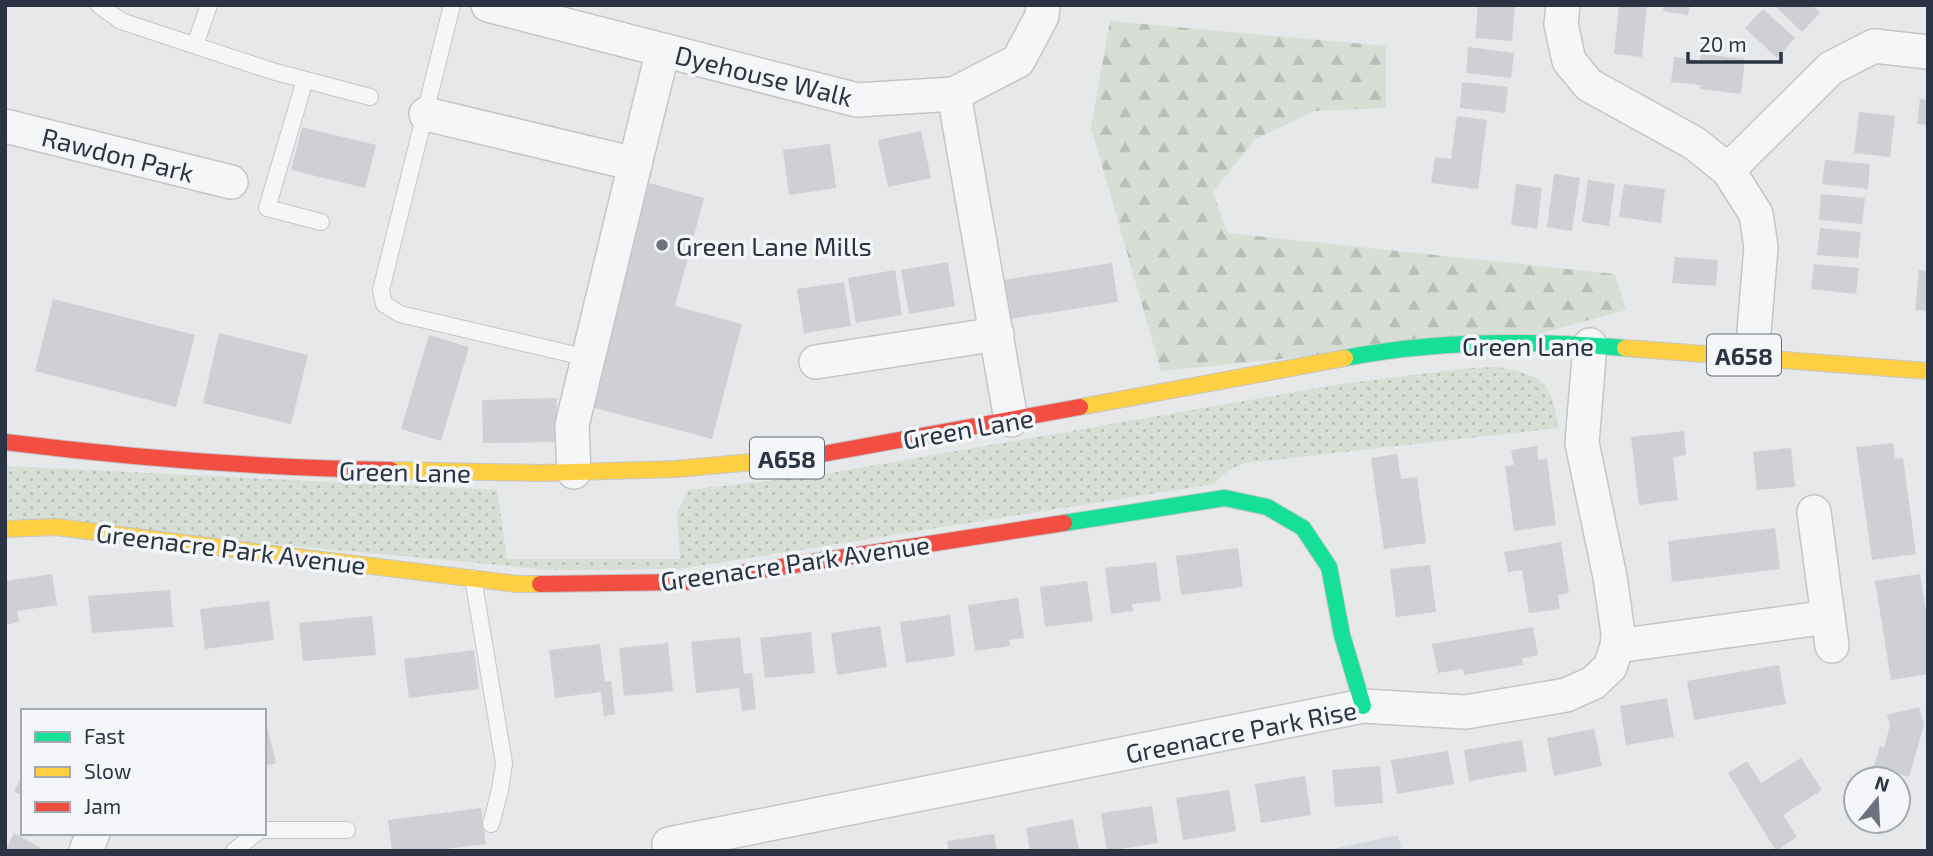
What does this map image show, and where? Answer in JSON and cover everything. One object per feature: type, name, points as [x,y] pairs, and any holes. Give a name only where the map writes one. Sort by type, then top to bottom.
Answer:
[{"type":"main road","name":"Green Lane","points":[[5,442],[112,455],[327,469],[574,472],[684,469],[822,455],[1381,351],[1477,342],[1590,345],[1928,371]]},
{"type":"main road","name":"Greenacre Park Avenue","points":[[5,529],[56,527],[517,584],[684,582],[1225,498],[1267,507],[1303,527],[1323,557],[1329,567],[1342,635],[1363,706]]},
{"type":"street","name":"Dyehouse Walk","points":[[488,5],[857,100],[954,94],[1018,61],[1042,16],[1043,5]]},
{"type":"street","points":[[1563,5],[1562,24],[1569,61],[1589,85],[1695,143],[1728,170],[1756,214],[1761,247],[1752,356]]},
{"type":"street","points":[[1728,170],[1831,68],[1874,46],[1928,52]]},
{"type":"street","points":[[574,472],[572,425],[663,50]]},
{"type":"street","points":[[954,94],[1012,420]]},
{"type":"street","points":[[426,114],[635,164]]},
{"type":"street","name":"Rawdon Park","points":[[5,126],[231,182]]},
{"type":"street","points":[[817,362],[997,334]]},
{"type":"street","points":[[1590,345],[1582,443],[1610,577],[1617,646],[1830,631],[1814,512]]},
{"type":"street","name":"Greenacre Park Rise","points":[[669,844],[1363,706],[1466,712],[1566,695],[1594,683],[1610,667],[1617,646]]},
{"type":"lane","points":[[99,5],[121,21],[305,80],[370,97]]},
{"type":"lane","points":[[195,45],[209,5]]},
{"type":"lane","points":[[452,5],[381,290],[384,304],[400,314],[588,358]]},
{"type":"lane","points":[[305,80],[267,208],[321,222]]},
{"type":"lane","points":[[473,578],[504,763],[491,824]]},
{"type":"lane","points":[[266,830],[347,830]]},
{"type":"lane","points":[[234,851],[254,835]]},
{"type":"shaded area","points":[[1398,835],[1402,851],[1323,851]]},
{"type":"green space","points":[[1110,21],[1386,46],[1386,108],[1314,111],[1255,139],[1213,192],[1227,233],[1615,274],[1626,310],[1542,333],[1161,371],[1091,127]]},
{"type":"green space","points":[[1498,367],[1526,374],[1543,383],[1553,400],[1558,428],[1245,463],[1229,470],[1214,484],[679,569],[552,570],[5,519],[5,466],[497,490],[507,559],[680,559],[677,513],[689,490],[825,474],[1341,384],[1469,368]]},
{"type":"building","points":[[1478,5],[1515,5],[1512,41],[1475,38]]},
{"type":"building","points":[[1619,5],[1647,5],[1642,57],[1614,54]]},
{"type":"building","points":[[1664,5],[1690,5],[1688,15],[1663,11]]},
{"type":"building","points":[[1774,5],[1812,5],[1820,13],[1802,32]]},
{"type":"building","points":[[1763,9],[1795,38],[1777,58],[1745,28]]},
{"type":"building","points":[[1468,47],[1514,53],[1511,78],[1466,73]]},
{"type":"building","points":[[1701,54],[1745,59],[1741,94],[1700,89],[1701,85],[1671,82],[1674,57],[1700,60]]},
{"type":"building","points":[[1462,82],[1508,87],[1505,113],[1460,108]]},
{"type":"building","points":[[1920,99],[1928,100],[1928,125],[1917,124]]},
{"type":"building","points":[[1859,112],[1895,116],[1890,157],[1854,153]]},
{"type":"building","points":[[1457,116],[1487,120],[1478,189],[1431,183],[1435,157],[1451,159]]},
{"type":"building","points":[[302,127],[376,145],[365,188],[291,170]]},
{"type":"building","points":[[921,131],[931,178],[888,187],[878,140]]},
{"type":"building","points":[[830,144],[836,188],[789,195],[783,150]]},
{"type":"building","points":[[1825,160],[1870,164],[1868,189],[1822,184]]},
{"type":"building","points":[[1554,174],[1580,178],[1572,231],[1547,227]]},
{"type":"building","points":[[1588,180],[1615,184],[1609,226],[1582,222]]},
{"type":"building","points":[[649,183],[704,198],[675,306],[742,324],[712,439],[591,407]]},
{"type":"building","points":[[1516,184],[1542,188],[1537,229],[1511,225]]},
{"type":"building","points":[[1624,184],[1665,189],[1661,223],[1619,217]]},
{"type":"building","points":[[1821,194],[1865,198],[1862,224],[1819,220]]},
{"type":"building","points":[[1820,228],[1861,232],[1858,258],[1817,255]]},
{"type":"building","points":[[1675,257],[1718,260],[1716,286],[1672,283]]},
{"type":"building","points":[[948,262],[955,306],[909,314],[901,270]]},
{"type":"building","points":[[1112,263],[1118,302],[1010,319],[1003,280]]},
{"type":"building","points":[[1814,264],[1859,268],[1856,294],[1811,289]]},
{"type":"building","points":[[895,270],[902,315],[856,323],[848,278]]},
{"type":"building","points":[[1919,270],[1928,271],[1928,311],[1915,310]]},
{"type":"building","points":[[844,282],[851,326],[804,333],[797,289]]},
{"type":"building","points":[[53,299],[195,335],[176,407],[35,371]]},
{"type":"building","points":[[219,333],[308,355],[291,424],[203,403]]},
{"type":"building","points":[[429,335],[469,347],[441,441],[401,429]]},
{"type":"building","points":[[557,398],[557,442],[483,443],[482,400]]},
{"type":"building","points":[[1684,431],[1686,455],[1673,457],[1678,500],[1639,505],[1631,437]]},
{"type":"building","points":[[1893,443],[1895,459],[1903,458],[1916,554],[1872,560],[1856,447]]},
{"type":"building","points":[[1537,446],[1538,460],[1547,459],[1556,525],[1514,531],[1505,466],[1514,465],[1511,450]]},
{"type":"building","points":[[1791,448],[1795,487],[1757,490],[1753,452]]},
{"type":"building","points":[[1397,454],[1401,479],[1417,477],[1426,543],[1384,549],[1371,458]]},
{"type":"building","points":[[1775,528],[1780,569],[1672,582],[1668,541]]},
{"type":"building","points":[[1561,542],[1569,593],[1558,595],[1560,609],[1529,613],[1522,570],[1508,572],[1504,552]]},
{"type":"building","points":[[1238,548],[1243,587],[1181,595],[1176,556]]},
{"type":"building","points":[[1156,562],[1161,601],[1132,604],[1133,611],[1111,614],[1105,568]]},
{"type":"building","points":[[1430,565],[1436,612],[1396,617],[1390,569]]},
{"type":"building","points":[[52,574],[57,605],[17,611],[19,622],[5,625],[5,581]]},
{"type":"building","points":[[1920,574],[1928,624],[1928,674],[1891,680],[1875,581]]},
{"type":"building","points":[[1087,581],[1093,621],[1045,627],[1040,587]]},
{"type":"building","points":[[170,590],[173,627],[92,633],[88,596]]},
{"type":"building","points":[[1018,598],[1024,638],[1009,640],[1010,646],[975,651],[968,605]]},
{"type":"building","points":[[269,601],[274,640],[205,649],[200,609]]},
{"type":"building","points":[[950,615],[955,656],[906,663],[900,622]]},
{"type":"building","points":[[372,616],[376,655],[303,661],[299,623]]},
{"type":"building","points":[[880,626],[887,667],[837,675],[831,633]]},
{"type":"building","points":[[1533,627],[1538,655],[1522,658],[1523,665],[1464,675],[1463,669],[1438,673],[1432,644]]},
{"type":"building","points":[[811,632],[815,673],[765,678],[760,638]]},
{"type":"building","points":[[740,637],[744,674],[752,673],[756,709],[742,711],[739,688],[696,693],[691,642]]},
{"type":"building","points":[[668,643],[673,691],[624,696],[619,648]]},
{"type":"building","points":[[600,644],[605,682],[611,681],[615,714],[604,716],[601,692],[555,698],[549,650]]},
{"type":"building","points":[[474,650],[479,689],[409,698],[404,659]]},
{"type":"building","points":[[1779,665],[1786,704],[1694,720],[1687,681]]},
{"type":"building","points":[[1667,698],[1674,737],[1626,745],[1620,706]]},
{"type":"building","points":[[1919,707],[1924,725],[1912,767],[1875,765],[1880,746],[1884,748],[1890,725],[1887,715]]},
{"type":"building","points":[[266,726],[267,726],[276,763],[266,766]]},
{"type":"building","points":[[1594,729],[1602,766],[1554,776],[1547,738]]},
{"type":"building","points":[[1522,740],[1527,771],[1469,781],[1464,750]]},
{"type":"building","points":[[1448,751],[1454,784],[1397,794],[1391,760]]},
{"type":"building","points":[[1801,758],[1822,790],[1783,815],[1797,837],[1776,851],[1728,773],[1747,761],[1761,783]]},
{"type":"building","points":[[1380,766],[1383,803],[1335,807],[1332,770]]},
{"type":"building","points":[[1305,776],[1311,815],[1261,823],[1255,784]]},
{"type":"building","points":[[21,777],[21,795],[14,792]]},
{"type":"building","points":[[1229,790],[1236,831],[1183,840],[1176,798]]},
{"type":"building","points":[[1152,806],[1158,843],[1107,851],[1101,813]]},
{"type":"building","points":[[481,808],[486,844],[431,851],[392,851],[388,820]]},
{"type":"building","points":[[1073,819],[1079,851],[1030,851],[1026,828]]},
{"type":"building","points":[[14,833],[41,848],[40,851],[5,851]]},
{"type":"building","points":[[994,834],[997,851],[949,851],[947,841]]},
{"type":"traffic: fast","points":[[1345,358],[1415,348],[1485,343],[1625,348]]},
{"type":"traffic: fast","points":[[1064,523],[1225,498],[1267,507],[1303,528],[1329,567],[1342,635],[1363,706]]},
{"type":"traffic: slow","points":[[1625,348],[1928,371]]},
{"type":"traffic: slow","points":[[1080,407],[1345,358]]},
{"type":"traffic: slow","points":[[391,470],[541,473],[676,469],[806,457]]},
{"type":"traffic: slow","points":[[5,529],[56,527],[517,584],[540,584]]},
{"type":"traffic: jam","points":[[806,457],[1080,407]]},
{"type":"traffic: jam","points":[[5,442],[198,461],[391,470]]},
{"type":"traffic: jam","points":[[540,584],[684,582],[1064,523]]},
{"type":"place","name":"Green Lane Mills","points":[[662,245]]}]
